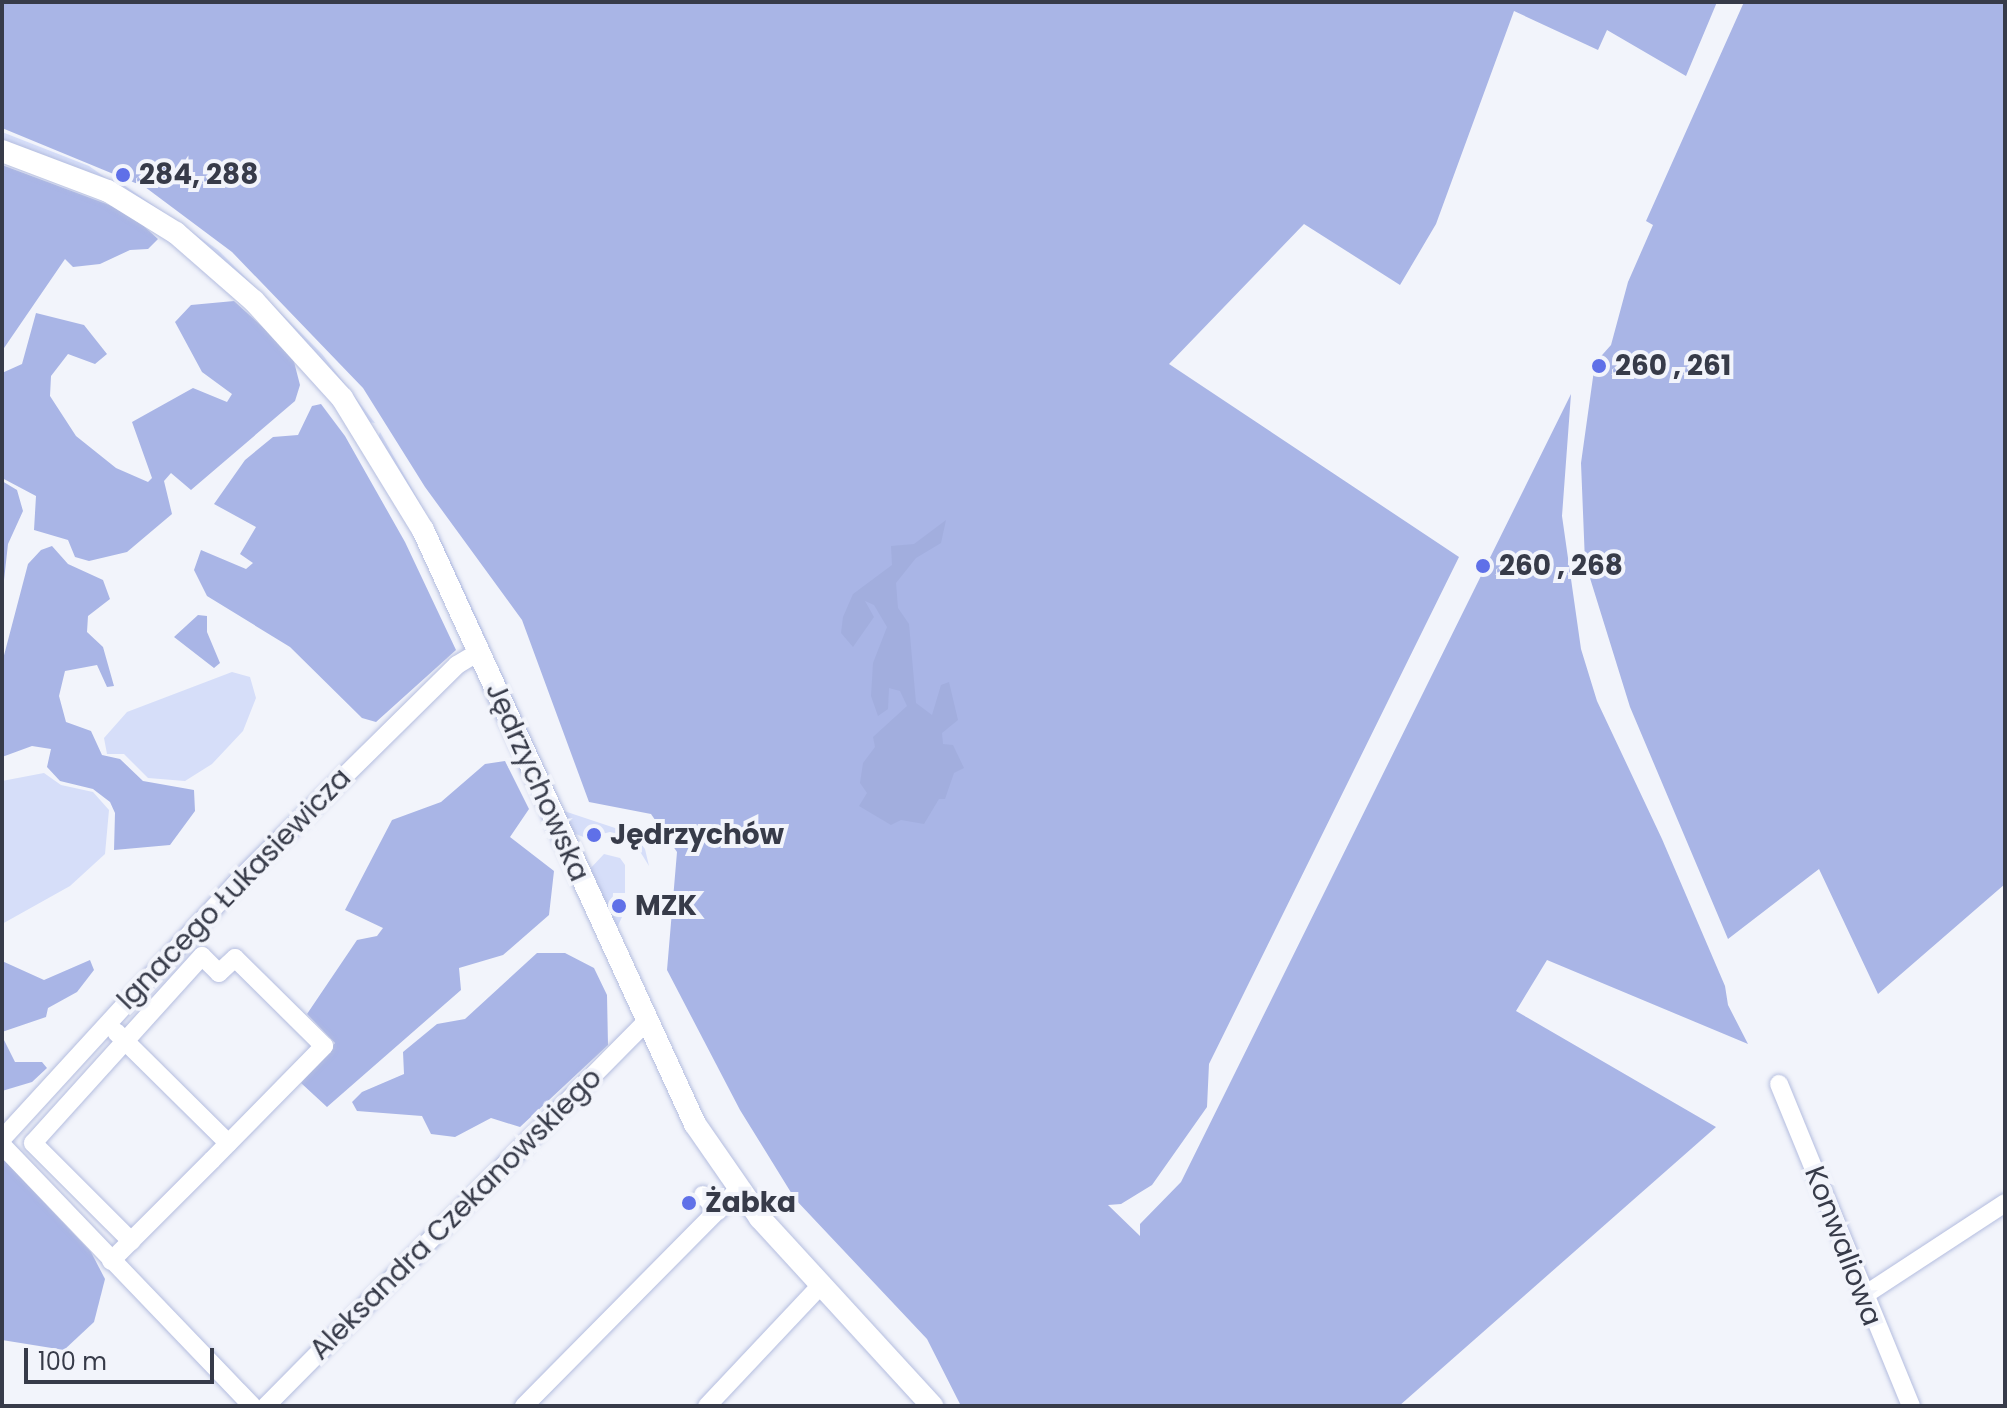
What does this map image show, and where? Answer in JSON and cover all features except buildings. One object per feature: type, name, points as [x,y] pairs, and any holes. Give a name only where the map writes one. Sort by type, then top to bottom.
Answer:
[{"type":"main road","name":"Jędrzychowska","points":[[2,151],[108,191],[216,265],[329,382],[376,448],[423,530],[695,1124],[738,1190],[932,1406]]},
{"type":"street","name":"Ignacego Łukasiewicza","points":[[2,1142],[105,1022],[249,871],[457,665],[479,652]]},
{"type":"street","points":[[111,1261],[131,1241],[324,1046],[235,958],[219,973],[202,956],[33,1143],[131,1241]]},
{"type":"street","points":[[105,1022],[228,1143]]},
{"type":"street","name":"Aleksandra Czekanowskiego","points":[[266,1406],[646,1022]]},
{"type":"street","name":"Konwaliowa","points":[[1779,1084],[1863,1296],[1911,1406]]},
{"type":"street","points":[[2,1142],[111,1261],[252,1406]]},
{"type":"street","points":[[524,1406],[738,1190]]},
{"type":"street","points":[[703,1195],[718,1211]]},
{"type":"street","points":[[1863,1296],[2005,1203]]},
{"type":"street","points":[[707,1406],[821,1285]]},
{"type":"shaded area","points":[[2,2],[1717,2],[1686,76],[1607,30],[1598,50],[1514,11],[1436,224],[1400,285],[1304,224],[1169,364],[1459,557],[1209,1064],[1207,1107],[1152,1185],[1121,1204],[1108,1205],[1140,1236],[1140,1224],[1181,1182],[1571,394],[1562,516],[1581,649],[1597,701],[1662,839],[1725,986],[1728,1005],[1748,1044],[1547,960],[1516,1011],[1716,1127],[1399,1406],[961,1406],[927,1339],[795,1199],[740,1110],[667,970],[677,852],[651,814],[589,802],[522,620],[425,487],[363,388],[232,252],[145,187],[2,128]]},
{"type":"shaded area","points":[[1744,2],[2005,2],[2005,884],[1878,994],[1819,869],[1728,939],[1630,707],[1585,562],[1581,463],[1595,363],[1611,345],[1628,282],[1653,225],[1646,221]]},
{"type":"shaded area","points":[[2,132],[89,166],[106,178],[2,145]]},
{"type":"shaded area","points":[[2,165],[128,212],[158,239],[148,249],[130,250],[100,264],[73,267],[65,259],[2,351]]},
{"type":"shaded area","points":[[118,181],[218,250],[322,354],[375,423],[368,422]]},
{"type":"shaded area","points":[[234,301],[292,354],[300,385],[295,401],[191,490],[171,473],[164,481],[172,514],[127,552],[89,561],[75,557],[68,540],[34,530],[36,496],[2,478],[2,373],[22,364],[36,313],[84,325],[107,354],[95,364],[68,354],[51,376],[50,396],[76,436],[116,468],[148,482],[152,478],[132,422],[193,388],[227,402],[232,394],[202,372],[175,322],[191,305]]},
{"type":"shaded area","points":[[321,404],[345,436],[405,542],[456,650],[376,722],[362,718],[290,647],[207,596],[194,570],[201,550],[246,569],[253,563],[240,554],[256,527],[214,504],[245,460],[273,437],[298,435],[312,406]]},
{"type":"shaded area","points":[[380,432],[443,544],[492,651],[378,437]]},
{"type":"shaded area","points":[[2,481],[17,490],[23,511],[8,544],[2,598]]},
{"type":"shaded area","points":[[946,520],[941,543],[916,558],[896,583],[898,608],[909,624],[916,703],[932,715],[941,685],[949,682],[958,720],[942,733],[943,744],[953,745],[964,768],[954,773],[945,799],[939,799],[924,824],[901,820],[891,825],[859,806],[867,793],[860,783],[863,763],[875,747],[873,737],[907,706],[900,691],[889,688],[888,709],[878,716],[871,696],[873,663],[887,627],[874,605],[865,601],[874,617],[853,647],[841,633],[843,617],[853,594],[892,565],[891,546],[914,544]]},
{"type":"shaded area","points":[[52,546],[68,564],[103,580],[110,599],[88,616],[87,632],[103,647],[114,686],[107,687],[97,665],[65,671],[59,696],[66,722],[91,731],[102,755],[120,759],[143,781],[194,790],[195,811],[170,845],[114,850],[115,813],[110,802],[93,789],[60,781],[47,767],[51,749],[32,746],[2,757],[2,663],[28,564],[41,550]]},
{"type":"shaded area","points":[[198,615],[207,616],[207,632],[220,663],[214,668],[174,637]]},
{"type":"shaded area","points":[[500,669],[564,811],[633,834],[645,849],[649,866],[631,837],[610,832],[586,838],[568,831],[494,672]]},
{"type":"shaded area","points":[[232,672],[250,677],[256,698],[243,731],[212,764],[185,781],[148,778],[124,754],[107,754],[104,738],[127,712]]},
{"type":"shaded area","points":[[505,761],[529,809],[510,837],[554,871],[549,915],[503,955],[459,968],[461,990],[327,1107],[301,1083],[335,1043],[307,1014],[357,940],[377,936],[383,928],[345,910],[392,820],[441,802],[485,764]]},
{"type":"shaded area","points":[[44,773],[61,785],[93,792],[109,810],[105,854],[70,886],[2,924],[2,781]]},
{"type":"shaded area","points":[[604,854],[620,858],[625,865],[625,893],[613,893],[612,915],[622,917],[616,930],[587,872]]},
{"type":"shaded area","points":[[537,953],[565,953],[594,968],[607,995],[608,1045],[520,1127],[491,1118],[455,1137],[431,1134],[422,1116],[357,1111],[352,1102],[362,1092],[404,1074],[403,1052],[437,1024],[465,1019]]},
{"type":"shaded area","points":[[90,960],[94,970],[77,992],[48,1008],[46,1017],[2,1032],[2,961],[44,980]]},
{"type":"shaded area","points":[[2,1036],[15,1062],[42,1062],[47,1068],[32,1082],[2,1091]]},
{"type":"shaded area","points":[[2,1158],[91,1252],[105,1279],[94,1322],[64,1350],[2,1340]]},
{"type":"place","name":"284, 288","points":[[123,175]]},
{"type":"place","name":"260 , 261","points":[[1599,366]]},
{"type":"place","name":"260 , 268","points":[[1483,566]]},
{"type":"place","name":"Jędrzychów","points":[[594,835]]},
{"type":"place","name":"MZK","points":[[619,906]]},
{"type":"place","name":"Żabka","points":[[689,1203]]}]
